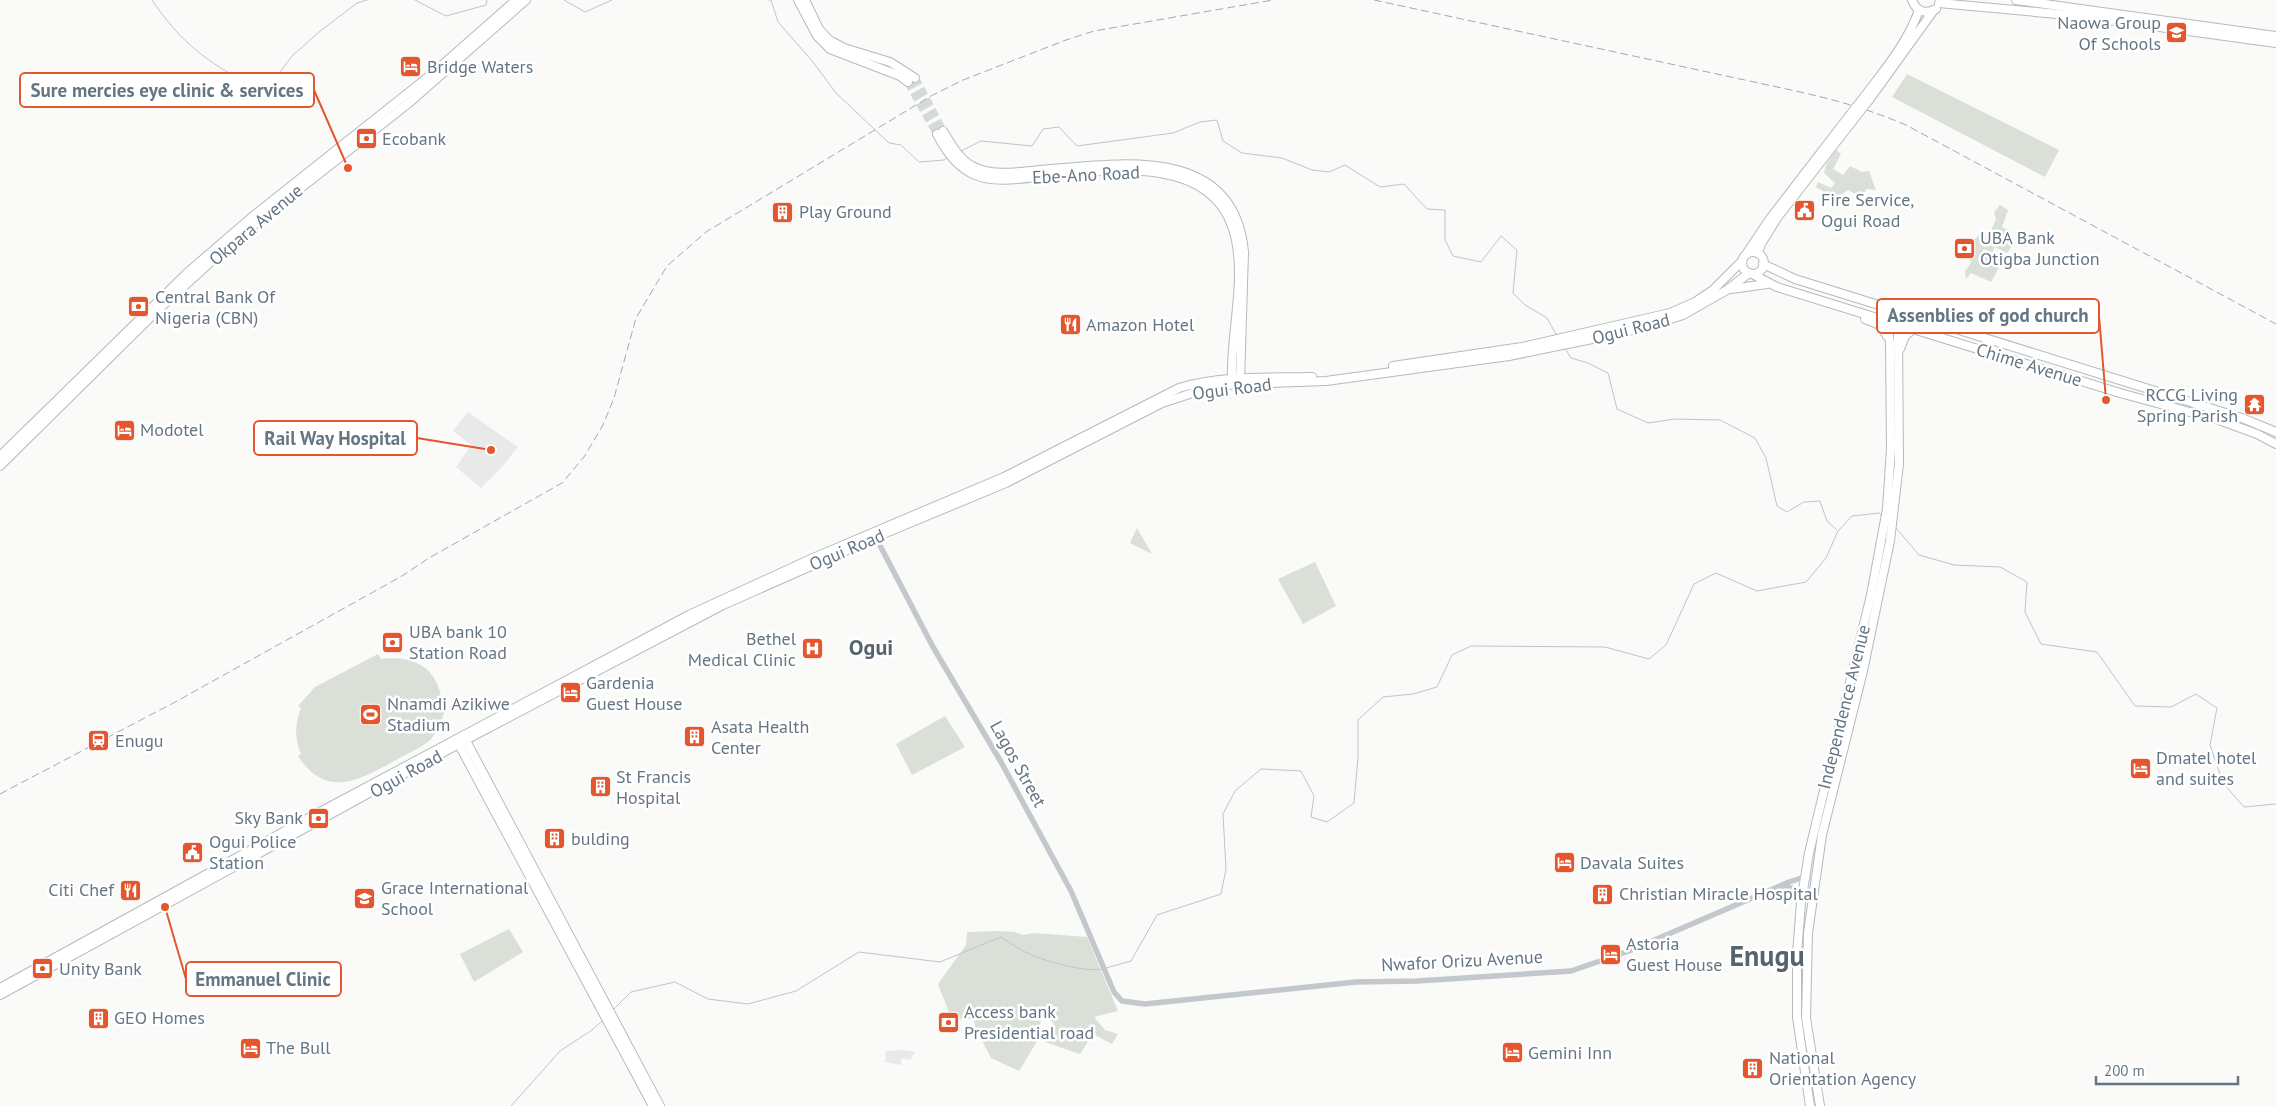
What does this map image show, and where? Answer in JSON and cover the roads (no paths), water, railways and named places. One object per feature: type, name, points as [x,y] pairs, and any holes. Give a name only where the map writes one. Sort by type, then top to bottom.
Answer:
[{"type":"main road","name":"Okpara Avenue","points":[[424,85],[516,0]]},
{"type":"main road","name":"Okpara Avenue","points":[[0,456],[186,273],[252,217],[424,85],[526,0]]},
{"type":"main road","points":[[798,0],[817,36],[830,49],[911,80],[890,62],[844,48],[829,40],[820,29],[805,0]]},
{"type":"main road","points":[[1912,0],[1919,10],[1925,12],[1938,4],[2079,16],[2276,43]]},
{"type":"main road","points":[[2016,0],[2276,36]]},
{"type":"main road","points":[[1825,153],[1763,228],[1742,261],[1743,268],[1751,274],[1761,269],[1763,264],[1758,253],[1773,224],[1938,4]]},
{"type":"main road","points":[[1862,104],[1903,46],[1919,10]]},
{"type":"main road","name":"Ebe-Ano Road","points":[[940,133],[954,154],[972,166],[988,171],[1013,172],[1106,164],[1135,164],[1179,169],[1207,183],[1228,205],[1241,231],[1244,252],[1236,381]]},
{"type":"main road","name":"Okpara Avenue","points":[[0,466],[176,293],[249,228],[343,149]]},
{"type":"main road","points":[[1747,253],[1758,253]]},
{"type":"main road","name":"Ogui Road","points":[[1648,323],[1694,302],[1712,290],[1742,261]]},
{"type":"main road","name":"Chime Avenue","points":[[1763,264],[1795,279],[2242,418],[2276,432]]},
{"type":"main road","name":"Ogui Road","points":[[0,995],[450,750],[461,740],[475,735],[723,606],[1004,477],[1179,388],[1206,381],[1330,375],[1496,354],[1561,342],[1683,315],[1751,274]]},
{"type":"main road","name":"Chime Avenue","points":[[1751,274],[1768,284],[1839,307],[1914,328],[2120,393],[2239,426],[2276,444]]},
{"type":"main road","points":[[1727,290],[1768,284]]},
{"type":"main road","points":[[1839,307],[1880,326],[1890,343]]},
{"type":"main road","name":"Independence Avenue","points":[[1820,1106],[1806,1018],[1808,933],[1822,835],[1863,671],[1892,532],[1890,343],[1887,321],[1889,308]]},
{"type":"main road","name":"Independence Avenue","points":[[1810,1106],[1797,1017],[1797,954],[1803,894],[1805,877],[1871,595],[1884,526],[1892,513],[1899,464],[1898,356],[1901,312]]},
{"type":"main road","points":[[1898,356],[1905,336],[1914,328]]},
{"type":"main road","name":"Ogui Road","points":[[0,988],[305,820],[461,740],[710,604],[875,535]]},
{"type":"main road","points":[[469,755],[475,735]]},
{"type":"main road","points":[[461,740],[600,999],[654,1106]]},
{"type":"main road","points":[[450,750],[469,755]]},
{"type":"main road","points":[[614,1026],[660,1106]]},
{"type":"street","name":"Lagos Street","points":[[875,535],[933,647],[1001,762],[1071,891],[1107,977],[1119,999],[1130,1003]]},
{"type":"street","points":[[1805,877],[1815,880]]},
{"type":"street","name":"Nwafor Orizu Avenue","points":[[1130,1003],[1145,1004],[1356,982],[1423,981],[1571,971],[1629,951],[1805,877]]},
{"type":"street","points":[[1780,886],[1795,888],[1803,894],[1812,896]]},
{"type":"waterway","points":[[152,0],[174,28],[196,50],[221,68],[252,86],[274,80],[292,56],[319,32],[357,3],[367,0]]},
{"type":"waterway","points":[[415,0],[446,16],[486,5],[487,0]]},
{"type":"waterway","points":[[564,0],[585,12],[612,0]]},
{"type":"waterway","points":[[769,0],[771,0],[778,22],[813,62],[836,93],[889,143],[901,145],[919,162],[944,160],[948,157]]},
{"type":"waterway","points":[[961,151],[981,141],[1032,146],[1043,129],[1059,127],[1077,146],[1173,133],[1200,122],[1217,120],[1223,141],[1242,153],[1282,158],[1312,170],[1329,172],[1345,165],[1380,187],[1404,184],[1427,209],[1445,210],[1445,240],[1453,256],[1481,262],[1501,236],[1517,250],[1513,293],[1525,305],[1547,318],[1557,336]]},
{"type":"waterway","points":[[1565,348],[1571,358],[1588,363],[1608,373],[1617,409],[1648,423],[1674,419],[1720,420],[1755,438],[1766,458],[1777,506],[1787,512],[1804,502],[1820,501],[1827,521],[1837,530]]},
{"type":"waterway","points":[[1106,968],[1131,961],[1157,915],[1221,894],[1226,869],[1223,814],[1235,791],[1261,769],[1301,771],[1314,796],[1311,817],[1327,822],[1354,803],[1358,757],[1358,720],[1383,697],[1413,694],[1437,687],[1452,655],[1471,646],[1605,647],[1649,659],[1666,645],[1694,584],[1716,573],[1757,591],[1806,582],[1826,558],[1838,531],[1852,516],[1879,513],[1882,516]]},
{"type":"waterway","points":[[1896,528],[1919,555],[1954,565],[2000,567],[2027,582],[2025,612],[2041,644],[2097,652],[2135,706],[2171,707],[2196,694],[2217,708],[2210,745],[2223,783],[2244,807],[2276,804]]},
{"type":"waterway","points":[[613,1010],[631,992],[675,982],[708,999],[748,1004],[796,991],[859,952],[940,962],[1001,937],[1025,952],[1041,959],[1085,969],[1102,969]]},
{"type":"waterway","points":[[511,1106],[560,1051],[592,1030],[603,1020]]},
{"type":"tunnel","points":[[915,78],[943,131]]},
{"type":"tunnel","points":[[908,82],[937,134]]},
{"type":"railway","points":[[0,794],[177,701],[402,576],[429,558],[562,483],[584,457],[603,425],[614,398],[636,318],[667,266],[706,232],[931,96],[963,80],[1094,31],[1273,0]]},
{"type":"railway","points":[[1374,0],[1806,93],[1877,114],[1906,125],[2276,324]]},
{"type":"place","name":"Naowa Group Of Schools","points":[[2177,33]]},
{"type":"place","name":"Bridge Waters","points":[[411,67]]},
{"type":"place","name":"Ecobank","points":[[366,139]]},
{"type":"place","name":"Sure mercies eye clinic & services","points":[[348,168]]},
{"type":"place","name":"Fire Service, Ogui Road","points":[[1805,210]]},
{"type":"place","name":"Play Ground","points":[[783,212]]},
{"type":"place","name":"UBA Bank Otigba Junction","points":[[1964,248]]},
{"type":"place","name":"Central Bank Of Nigeria (CBN)","points":[[139,307]]},
{"type":"place","name":"Amazon Hotel","points":[[1070,325]]},
{"type":"place","name":"Assenblies of god church","points":[[2106,400]]},
{"type":"place","name":"RCCG Living Spring Parish","points":[[2254,405]]},
{"type":"place","name":"Modotel","points":[[124,430]]},
{"type":"place","name":"Rail Way Hospital","points":[[491,450]]},
{"type":"place","name":"UBA bank 10 Station Road","points":[[393,642]]},
{"type":"place","name":"Bethel Medical Clinic","points":[[812,649]]},
{"type":"place","name":"Gardenia Guest House","points":[[570,693]]},
{"type":"place","name":"Nnamdi Azikiwe Stadium","points":[[371,714]]},
{"type":"place","name":"Asata Health Center","points":[[695,737]]},
{"type":"place","name":"Enugu","points":[[99,741]]},
{"type":"place","name":"Dmatel hotel and suites","points":[[2140,768]]},
{"type":"place","name":"St Francis Hospital","points":[[600,787]]},
{"type":"place","name":"Sky Bank","points":[[319,818]]},
{"type":"place","name":"bulding","points":[[555,839]]},
{"type":"place","name":"Ogui Police Station","points":[[193,852]]},
{"type":"place","name":"Davala Suites","points":[[1564,863]]},
{"type":"place","name":"Citi Chef","points":[[130,890]]},
{"type":"place","name":"Christian Miracle Hospital","points":[[1603,894]]},
{"type":"place","name":"Grace International School","points":[[365,898]]},
{"type":"place","name":"Emmanuel Clinic","points":[[165,907]]},
{"type":"place","name":"Astoria Guest House","points":[[1610,954]]},
{"type":"place","name":"Unity Bank","points":[[43,969]]},
{"type":"place","name":"GEO Homes","points":[[98,1018]]},
{"type":"place","name":"Access bank Presidential road","points":[[948,1022]]},
{"type":"place","name":"The Bull","points":[[250,1048]]},
{"type":"place","name":"Gemini Inn","points":[[1512,1053]]},
{"type":"place","name":"National Orientation Agency","points":[[1753,1068]]},
{"type":"district","name":"Ogui","points":[[871,647]]},
{"type":"district","name":"Enugu","points":[[1767,956]]}]
